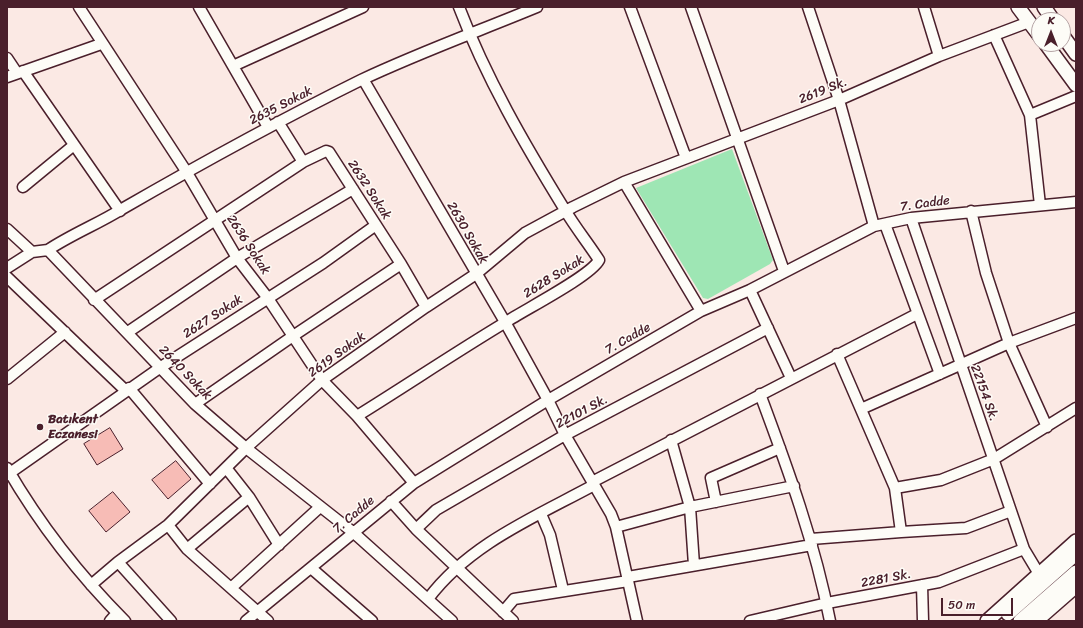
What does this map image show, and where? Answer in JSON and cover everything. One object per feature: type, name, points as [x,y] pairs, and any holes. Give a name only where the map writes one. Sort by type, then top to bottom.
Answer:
[{"type":"main road","points":[[1018,7],[1031,25]]},
{"type":"main road","points":[[1052,52],[1076,84]]},
{"type":"main road","points":[[987,621],[1076,540]]},
{"type":"main road","points":[[1000,621],[1076,554]]},
{"type":"main road","points":[[1020,621],[1076,572]]},
{"type":"main road","points":[[1036,621],[1076,586]]},
{"type":"street","name":"2636 Sokak","points":[[79,7],[101,44],[186,171],[237,258],[267,297],[322,380],[357,416],[414,483]]},
{"type":"street","points":[[199,7],[268,127]]},
{"type":"street","points":[[233,66],[364,7]]},
{"type":"street","name":"2628 Sokak","points":[[357,416],[505,322],[596,267],[599,260],[565,211],[516,127],[469,35],[459,7]]},
{"type":"street","name":"2635 Sokak","points":[[48,250],[62,240],[120,211],[186,171],[268,127],[363,79],[537,7]]},
{"type":"street","points":[[630,7],[686,158]]},
{"type":"street","points":[[691,7],[784,271]]},
{"type":"street","points":[[808,7],[839,100],[874,226]]},
{"type":"street","points":[[924,7],[939,56]]},
{"type":"street","name":"2619 Sk.","points":[[624,182],[839,100],[939,56],[1029,22]]},
{"type":"street","points":[[994,35],[1030,115],[1040,205]]},
{"type":"street","points":[[16,74],[101,44]]},
{"type":"street","points":[[7,58],[16,74],[74,145],[120,211]]},
{"type":"street","name":"2630 Sokak","points":[[363,79],[505,322],[548,400],[565,435],[611,514],[616,527],[637,621]]},
{"type":"street","points":[[1030,115],[1076,96]]},
{"type":"street","points":[[94,300],[216,221],[303,162],[278,122]]},
{"type":"street","points":[[24,187],[74,145]]},
{"type":"street","name":"2632 Sokak","points":[[303,162],[326,151],[329,152],[401,264],[426,307]]},
{"type":"street","points":[[624,182],[701,311]]},
{"type":"street","name":"2619 Sokak","points":[[91,585],[118,562],[168,525],[246,448],[322,380],[476,274],[525,233],[565,211],[624,182]]},
{"type":"street","points":[[128,332],[237,258],[353,189]]},
{"type":"street","name":"7. Cadde","points":[[246,621],[414,483],[548,400],[701,311],[750,290],[784,271],[874,226],[911,218],[1076,202]]},
{"type":"street","points":[[971,211],[986,273],[1009,343],[1047,427]]},
{"type":"street","name":"22154 Sk.","points":[[911,218],[1024,549],[1039,574]]},
{"type":"street","points":[[885,224],[940,374]]},
{"type":"street","name":"2627 Sokak","points":[[8,472],[161,367],[267,297],[323,263],[376,225]]},
{"type":"street","points":[[7,229],[32,252]]},
{"type":"street","points":[[7,268],[32,252],[48,250]]},
{"type":"street","name":"2640 Sokak","points":[[48,250],[94,300],[128,332],[195,404],[246,448],[354,532],[452,621]]},
{"type":"street","points":[[195,404],[401,264]]},
{"type":"street","points":[[7,277],[127,390],[210,484]]},
{"type":"street","points":[[750,290],[791,378]]},
{"type":"street","points":[[428,599],[456,567],[473,553],[671,440],[917,314]]},
{"type":"street","points":[[861,409],[961,366],[1009,343],[1076,318]]},
{"type":"street","name":"22101 Sk.","points":[[416,530],[436,510],[565,435],[768,328]]},
{"type":"street","points":[[7,378],[65,332]]},
{"type":"street","points":[[837,354],[895,488],[901,532]]},
{"type":"street","points":[[760,394],[794,486],[811,542],[827,603],[830,621]]},
{"type":"street","points":[[895,488],[941,480],[994,459],[1076,408]]},
{"type":"street","points":[[671,440],[690,507],[694,566]]},
{"type":"street","points":[[716,502],[711,478],[780,448]]},
{"type":"street","points":[[226,469],[249,498],[279,545]]},
{"type":"street","points":[[8,472],[53,537],[114,617],[125,621]]},
{"type":"street","points":[[616,527],[690,507],[794,486]]},
{"type":"street","points":[[187,549],[249,498]]},
{"type":"street","points":[[391,501],[416,530],[513,621]]},
{"type":"street","points":[[231,588],[320,507]]},
{"type":"street","points":[[503,612],[514,599],[628,579],[811,542],[901,532],[966,528],[1011,512]]},
{"type":"street","points":[[541,514],[550,535],[563,590]]},
{"type":"street","points":[[168,525],[187,549],[268,621]]},
{"type":"street","name":"2281 Sk.","points":[[750,621],[827,603],[938,582],[1024,549]]},
{"type":"street","points":[[118,562],[171,621]]},
{"type":"street","points":[[311,568],[372,621]]},
{"type":"street","points":[[922,585],[923,621]]},
{"type":"green space","points":[[732,149],[773,260],[770,264],[708,299],[703,298],[636,188]]},
{"type":"building","points":[[110,428],[123,449],[97,465],[84,444]]},
{"type":"building","points":[[176,461],[191,479],[168,499],[152,480]]},
{"type":"building","points":[[113,492],[130,512],[106,532],[89,511]]},
{"type":"place","name":"Batıkent Eczanesi","points":[[40,427]]}]
